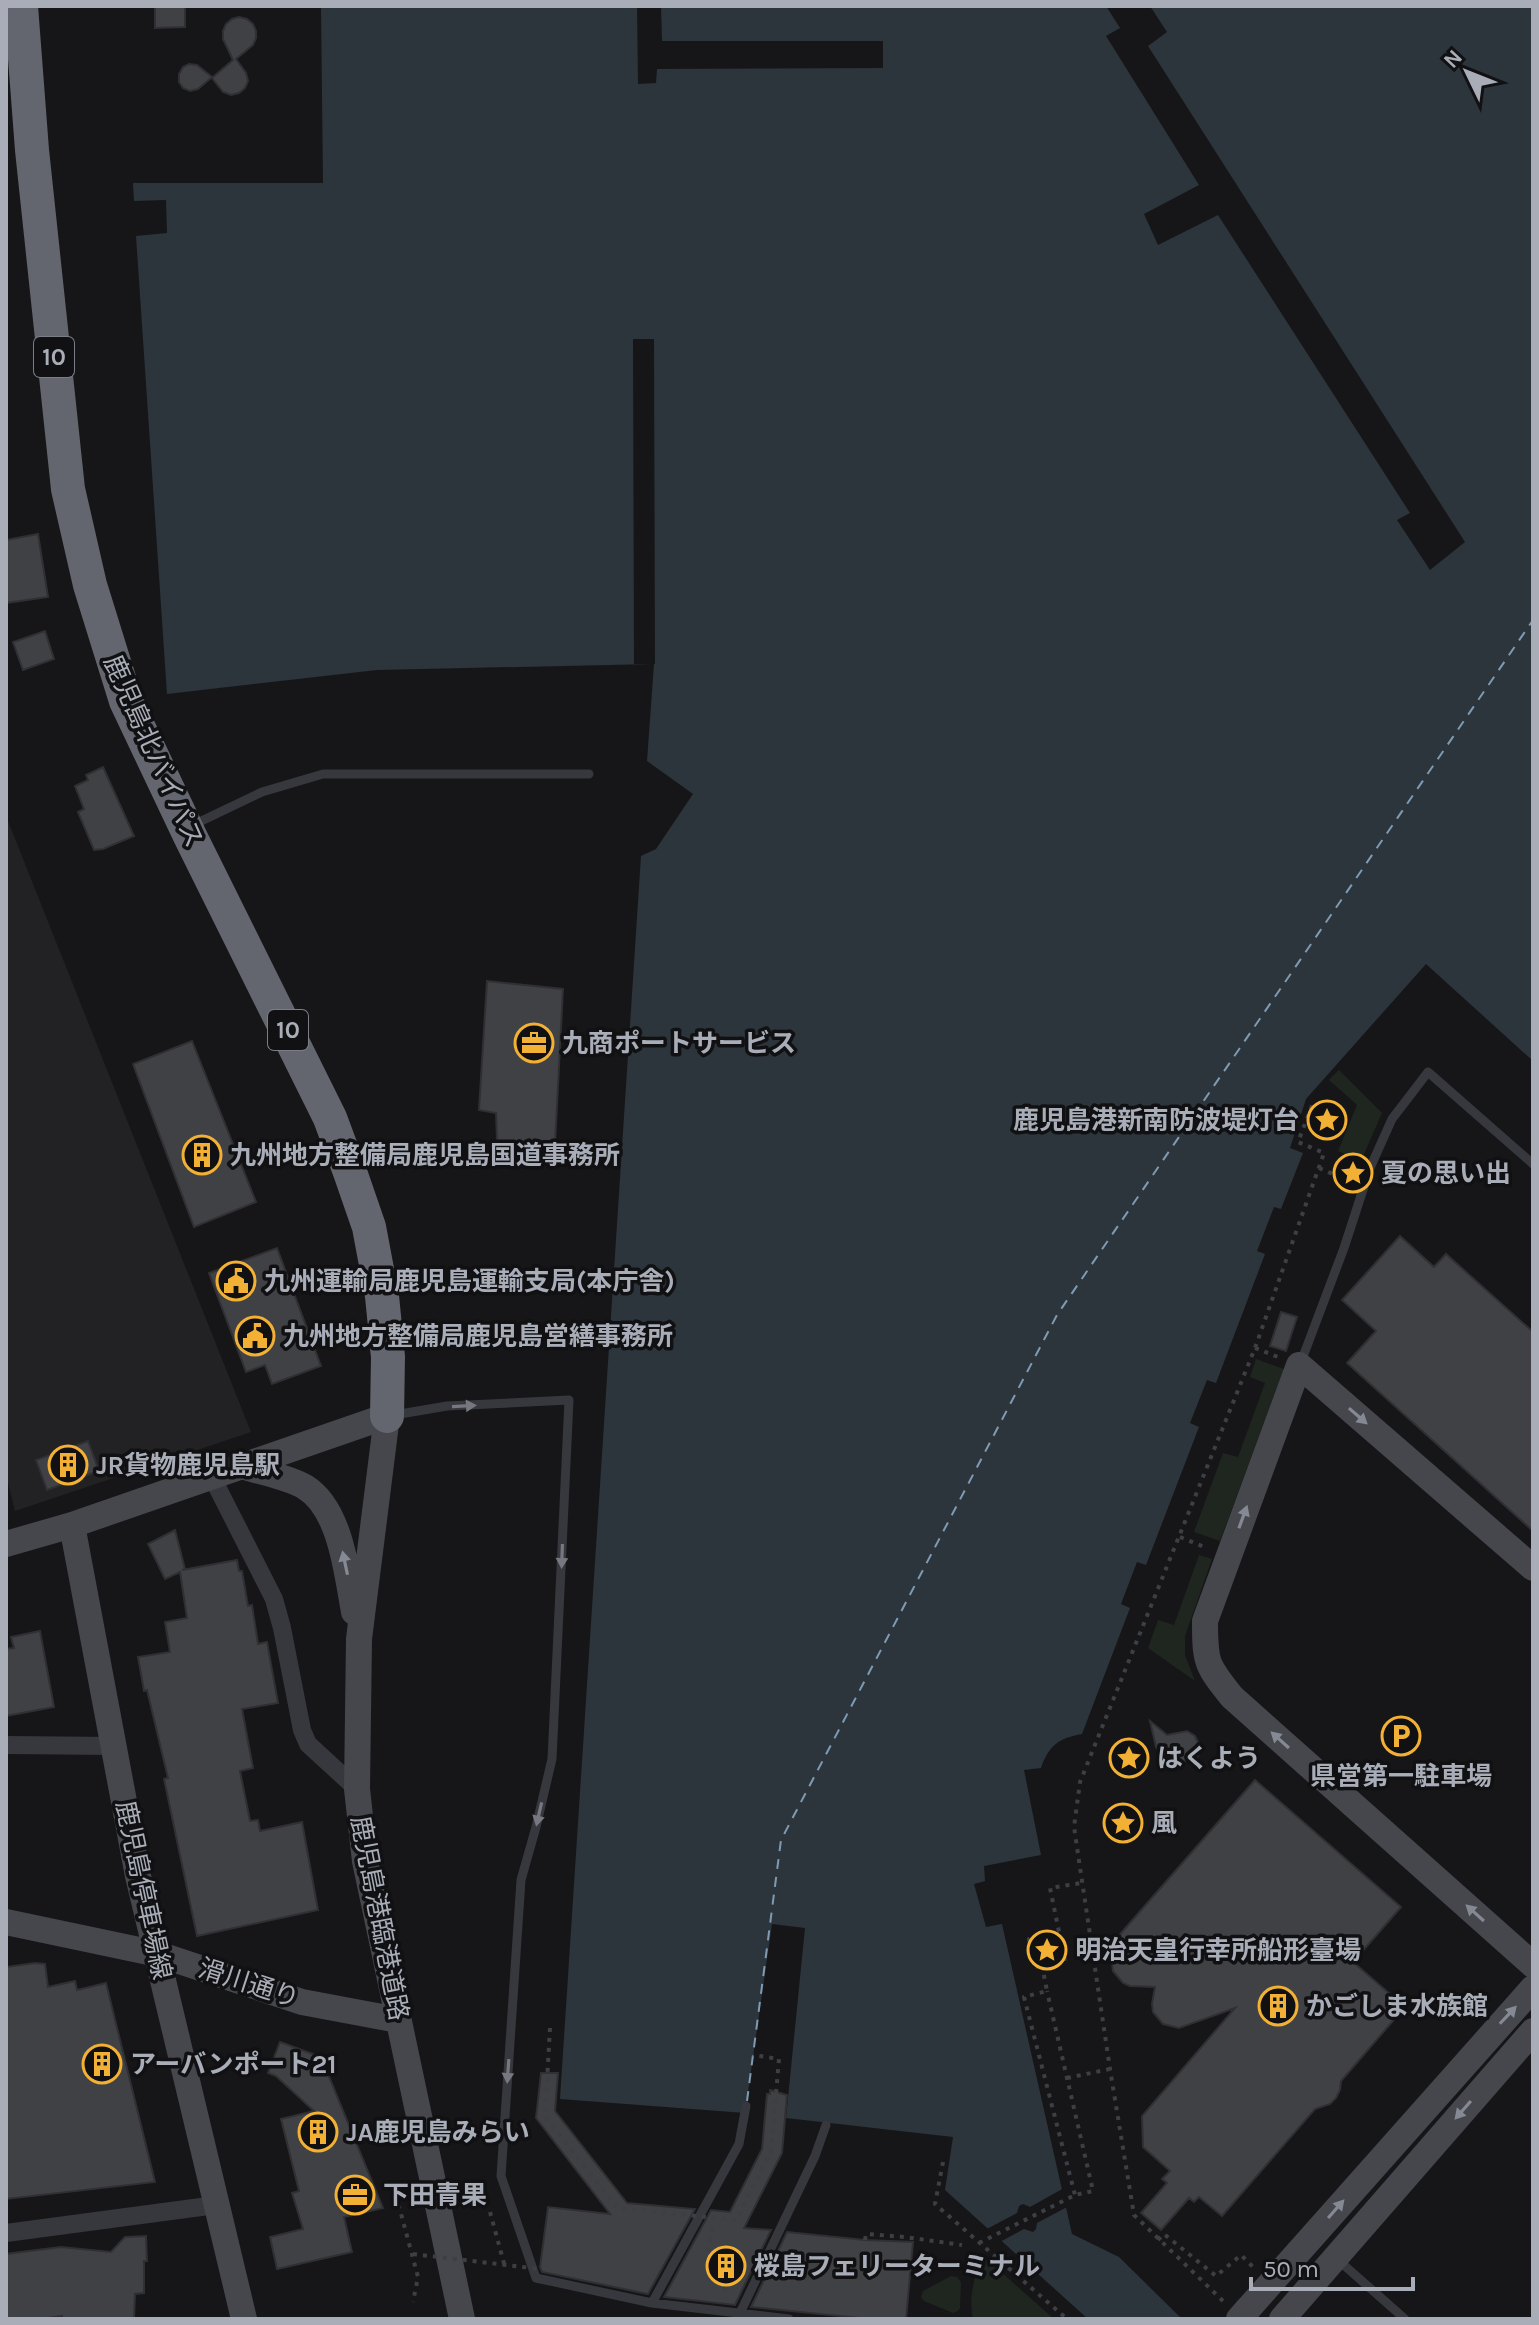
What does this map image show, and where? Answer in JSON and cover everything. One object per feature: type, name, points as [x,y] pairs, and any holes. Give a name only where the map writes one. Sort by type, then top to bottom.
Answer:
[{"type":"highway","name":"鹿児島北バイパス","points":[[21,6],[32,150],[68,489],[90,585],[121,687],[186,828],[330,1118],[355,1186],[369,1227],[382,1296],[388,1357],[387,1416]]},
{"type":"street","points":[[1533,1568],[1299,1365],[1205,1621],[1205,1652],[1211,1672],[1242,1707],[1533,1965]]},
{"type":"street","points":[[6,1544],[245,1467],[387,1416]]},
{"type":"street","name":"鹿児島港臨港道路","points":[[387,1416],[359,1639],[357,1789],[365,1861],[462,2319]]},
{"type":"street","points":[[245,1467],[302,1485],[319,1497],[343,1552],[359,1639]]},
{"type":"street","points":[[212,1477],[274,1599],[302,1730],[308,1744],[357,1789]]},
{"type":"street","name":"鹿児島停車場線","points":[[72,1525],[138,1876],[244,2319]]},
{"type":"street","points":[[6,1745],[115,1746]]},
{"type":"street","name":"滑川通り","points":[[6,1922],[158,1954],[302,2002],[398,2020]]},
{"type":"street","points":[[1239,2313],[1533,1988]]},
{"type":"street","points":[[1282,2319],[1533,2031]]},
{"type":"street","points":[[6,2233],[216,2205]]},
{"type":"lane","points":[[186,828],[262,792],[323,774],[589,774]]},
{"type":"lane","points":[[1299,1365],[1344,1248],[1370,1168],[1392,1119],[1428,1072],[1533,1164]]},
{"type":"lane","points":[[387,1416],[447,1406],[569,1400],[552,1759],[521,1880],[501,2176],[536,2278],[652,2303],[789,2319]]},
{"type":"lane","points":[[652,2303],[739,2144],[746,2106]]},
{"type":"lane","points":[[740,2313],[815,2156],[826,2125]]},
{"type":"lane","points":[[1334,2257],[1405,2319]]},
{"type":"path","points":[[1239,2313],[1134,2215],[1074,1827],[1080,1782],[1255,1348],[1324,1153],[1298,1142],[1313,1103],[1344,1114],[1338,1130],[1330,1127]]},
{"type":"path","points":[[1319,1168],[1364,1187]]},
{"type":"path","points":[[1180,1537],[1228,1556]]},
{"type":"path","points":[[1059,1933],[1029,1939],[1035,1967],[1065,1961],[1050,1888],[1081,1883]]},
{"type":"path","points":[[979,2243],[1075,2195],[1093,2191],[1042,1965]]},
{"type":"path","points":[[1047,1991],[1024,1997],[1075,2195]]},
{"type":"path","points":[[550,2028],[545,2117],[618,2208],[736,2220],[771,2151],[779,2059],[753,2055]]},
{"type":"path","points":[[1067,2078],[1110,2069]]},
{"type":"path","points":[[943,2162],[935,2204],[1067,2319]]},
{"type":"path","points":[[396,2195],[418,2277],[413,2302]]},
{"type":"path","points":[[490,2212],[505,2267]]},
{"type":"path","points":[[713,2224],[706,2264],[727,2265],[723,2305]]},
{"type":"path","points":[[865,2240],[866,2234],[962,2245]]},
{"type":"path","points":[[1158,2240],[1164,2234],[1216,2276],[1241,2255],[1255,2269]]},
{"type":"path","points":[[413,2254],[540,2269]]},
{"type":"shaded area","points":[[321,6],[1533,6],[1533,1061],[1426,964],[1306,1099],[1290,1148],[1303,1153],[1281,1209],[1274,1207],[1257,1251],[1265,1254],[1216,1383],[1207,1380],[1190,1423],[1199,1427],[1146,1565],[1137,1562],[1121,1604],[1130,1608],[1082,1734],[1056,1744],[1041,1768],[1024,1770],[1041,1855],[984,1866],[985,1881],[974,1884],[986,1927],[1002,1924],[1072,2234],[1119,2257],[1182,2319],[1088,2319],[945,2190],[953,2137],[786,2118],[805,1928],[772,1924],[745,2113],[560,2099],[641,856],[656,849],[693,794],[647,761],[654,664],[377,670],[167,694],[136,236],[167,233],[166,200],[134,201],[133,183],[323,183]]},
{"type":"shaded area","points":[[6,816],[251,1432],[15,1511],[6,1475]]},
{"type":"shaded area","points":[[1339,1070],[1382,1113],[1361,1161],[1338,1151],[1357,1105],[1329,1080]]},
{"type":"shaded area","points":[[1256,1359],[1284,1369],[1220,1541],[1194,1532],[1223,1453],[1238,1457],[1265,1383],[1250,1377]]},
{"type":"shaded area","points":[[1199,1555],[1212,1559],[1185,1636],[1185,1655],[1195,1681],[1148,1648],[1158,1620],[1174,1625]]},
{"type":"shaded area","points":[[982,2255],[1054,2319],[973,2319],[972,2295]]},
{"type":"shaded area","points":[[951,2276],[961,2282],[960,2308],[953,2313],[921,2297],[923,2291]]},
{"type":"pier","points":[[637,6],[661,6],[662,41],[883,41],[883,68],[657,69],[656,83],[638,84]]},
{"type":"pier","points":[[1106,6],[1150,6],[1167,32],[1148,46],[1465,542],[1430,570],[1397,520],[1410,513],[1218,215],[1158,245],[1144,214],[1199,185],[1106,36],[1120,28]]},
{"type":"pier","points":[[633,339],[654,339],[655,664],[634,664]]},
{"type":"pier","points":[[1064,2188],[1069,2206],[1037,2223],[1033,2232],[1024,2229],[998,2243],[983,2231],[1017,2213],[1019,2206],[1030,2207]]},
{"type":"building","points":[[155,6],[185,6],[185,27],[155,28]]},
{"type":"building","points":[[239,17],[253,24],[256,38],[253,45],[236,59],[246,73],[248,81],[245,88],[231,95],[223,92],[212,78],[233,60],[223,39],[223,31],[226,24]]},
{"type":"building","points":[[189,64],[197,65],[212,77],[198,89],[190,91],[179,82],[179,74]]},
{"type":"building","points":[[38,534],[48,597],[6,603],[6,540]]},
{"type":"building","points":[[45,631],[54,659],[23,670],[13,642]]},
{"type":"building","points":[[103,767],[134,836],[94,850],[78,812],[84,809],[75,786],[88,780],[86,775]]},
{"type":"building","points":[[487,981],[563,989],[555,1144],[497,1141],[496,1113],[479,1110]]},
{"type":"building","name":"九州地方整備局鹿児島国道事務所","points":[[192,1041],[256,1202],[194,1227],[133,1064]]},
{"type":"building","points":[[1400,1236],[1434,1267],[1446,1254],[1533,1332],[1533,1531],[1347,1363],[1376,1331],[1342,1300]]},
{"type":"building","points":[[277,1248],[321,1366],[272,1384],[265,1365],[246,1372],[209,1273]]},
{"type":"building","points":[[1281,1312],[1297,1317],[1286,1351],[1270,1346]]},
{"type":"building","name":"JR貨物鹿児島駅","points":[[88,1441],[99,1471],[47,1490],[36,1460]]},
{"type":"building","points":[[175,1530],[185,1569],[182,1570],[237,1560],[239,1571],[242,1571],[248,1606],[252,1605],[258,1644],[267,1642],[278,1703],[242,1709],[253,1768],[240,1771],[250,1821],[258,1820],[260,1831],[302,1822],[318,1910],[197,1936],[164,1779],[168,1778],[138,1657],[170,1652],[165,1622],[187,1618],[180,1572],[165,1579],[148,1544]]},
{"type":"building","points":[[40,1631],[54,1707],[6,1716],[6,1649],[14,1648],[11,1637]]},
{"type":"building","points":[[1150,1721],[1167,1735],[1187,1731],[1195,1736],[1201,1749],[1197,1758],[1182,1762],[1165,1757],[1156,1747]]},
{"type":"building","name":"かごしま水族館","points":[[1255,1780],[1401,1907],[1353,1962],[1405,2007],[1341,2081],[1336,2098],[1330,2104],[1315,2109],[1222,2216],[1199,2197],[1194,2202],[1189,2198],[1161,2230],[1141,2213],[1167,2183],[1162,2179],[1170,2171],[1143,2147],[1142,2116],[1235,2008],[1179,2028],[1163,2024],[1153,2012],[1155,1987],[1123,1983],[1113,1971],[1114,1953],[1108,1948]]},
{"type":"building","points":[[45,1964],[48,1987],[75,1981],[77,1990],[106,1983],[155,2182],[6,2199],[6,1967]]},
{"type":"building","points":[[280,2042],[321,2057],[383,2208],[344,2217],[352,2252],[277,2269],[270,2237],[303,2229],[292,2193],[299,2191],[281,2119],[314,2111],[276,2076],[268,2073]]},
{"type":"building","points":[[541,2073],[558,2073],[555,2111],[627,2203],[695,2209],[648,2294],[542,2272],[540,2267],[548,2207],[610,2214],[536,2118]]},
{"type":"building","points":[[770,2090],[787,2095],[782,2153],[744,2228],[771,2230],[735,2305],[664,2297],[711,2210],[730,2212],[762,2149],[767,2094]]},
{"type":"building","points":[[787,2232],[913,2242],[906,2319],[869,2319],[751,2307]]},
{"type":"building","points":[[146,2236],[144,2293],[135,2294],[134,2319],[62,2319],[62,2316],[6,2319],[6,2254],[61,2247],[111,2252],[125,2237]]},
{"type":"ferry route","points":[[747,2101],[781,1840],[1057,1315],[1533,620]]},
{"type":"place","name":"九商ポートサービス","points":[[534,1043]]},
{"type":"place","name":"鹿児島港新南防波堤灯台","points":[[1327,1120]]},
{"type":"place","name":"九州地方整備局鹿児島国道事務所","points":[[202,1155]]},
{"type":"place","name":"夏の思い出","points":[[1353,1173]]},
{"type":"place","name":"九州運輸局鹿児島運輸支局(本庁舎)","points":[[236,1281]]},
{"type":"place","name":"九州地方整備局鹿児島営繕事務所","points":[[255,1336]]},
{"type":"place","name":"JR貨物鹿児島駅","points":[[68,1465]]},
{"type":"place","name":"県営第一駐車場","points":[[1401,1736]]},
{"type":"place","name":"はくよう","points":[[1129,1758]]},
{"type":"place","name":"風","points":[[1123,1823]]},
{"type":"place","name":"明治天皇行幸所船形臺場","points":[[1047,1950]]},
{"type":"place","name":"かごしま水族館","points":[[1278,2006]]},
{"type":"place","name":"アーバンポート21","points":[[102,2064]]},
{"type":"place","name":"JA鹿児島みらい","points":[[318,2132]]},
{"type":"place","name":"下田青果","points":[[355,2195]]},
{"type":"place","name":"桜島フェリーターミナル","points":[[726,2266]]}]
